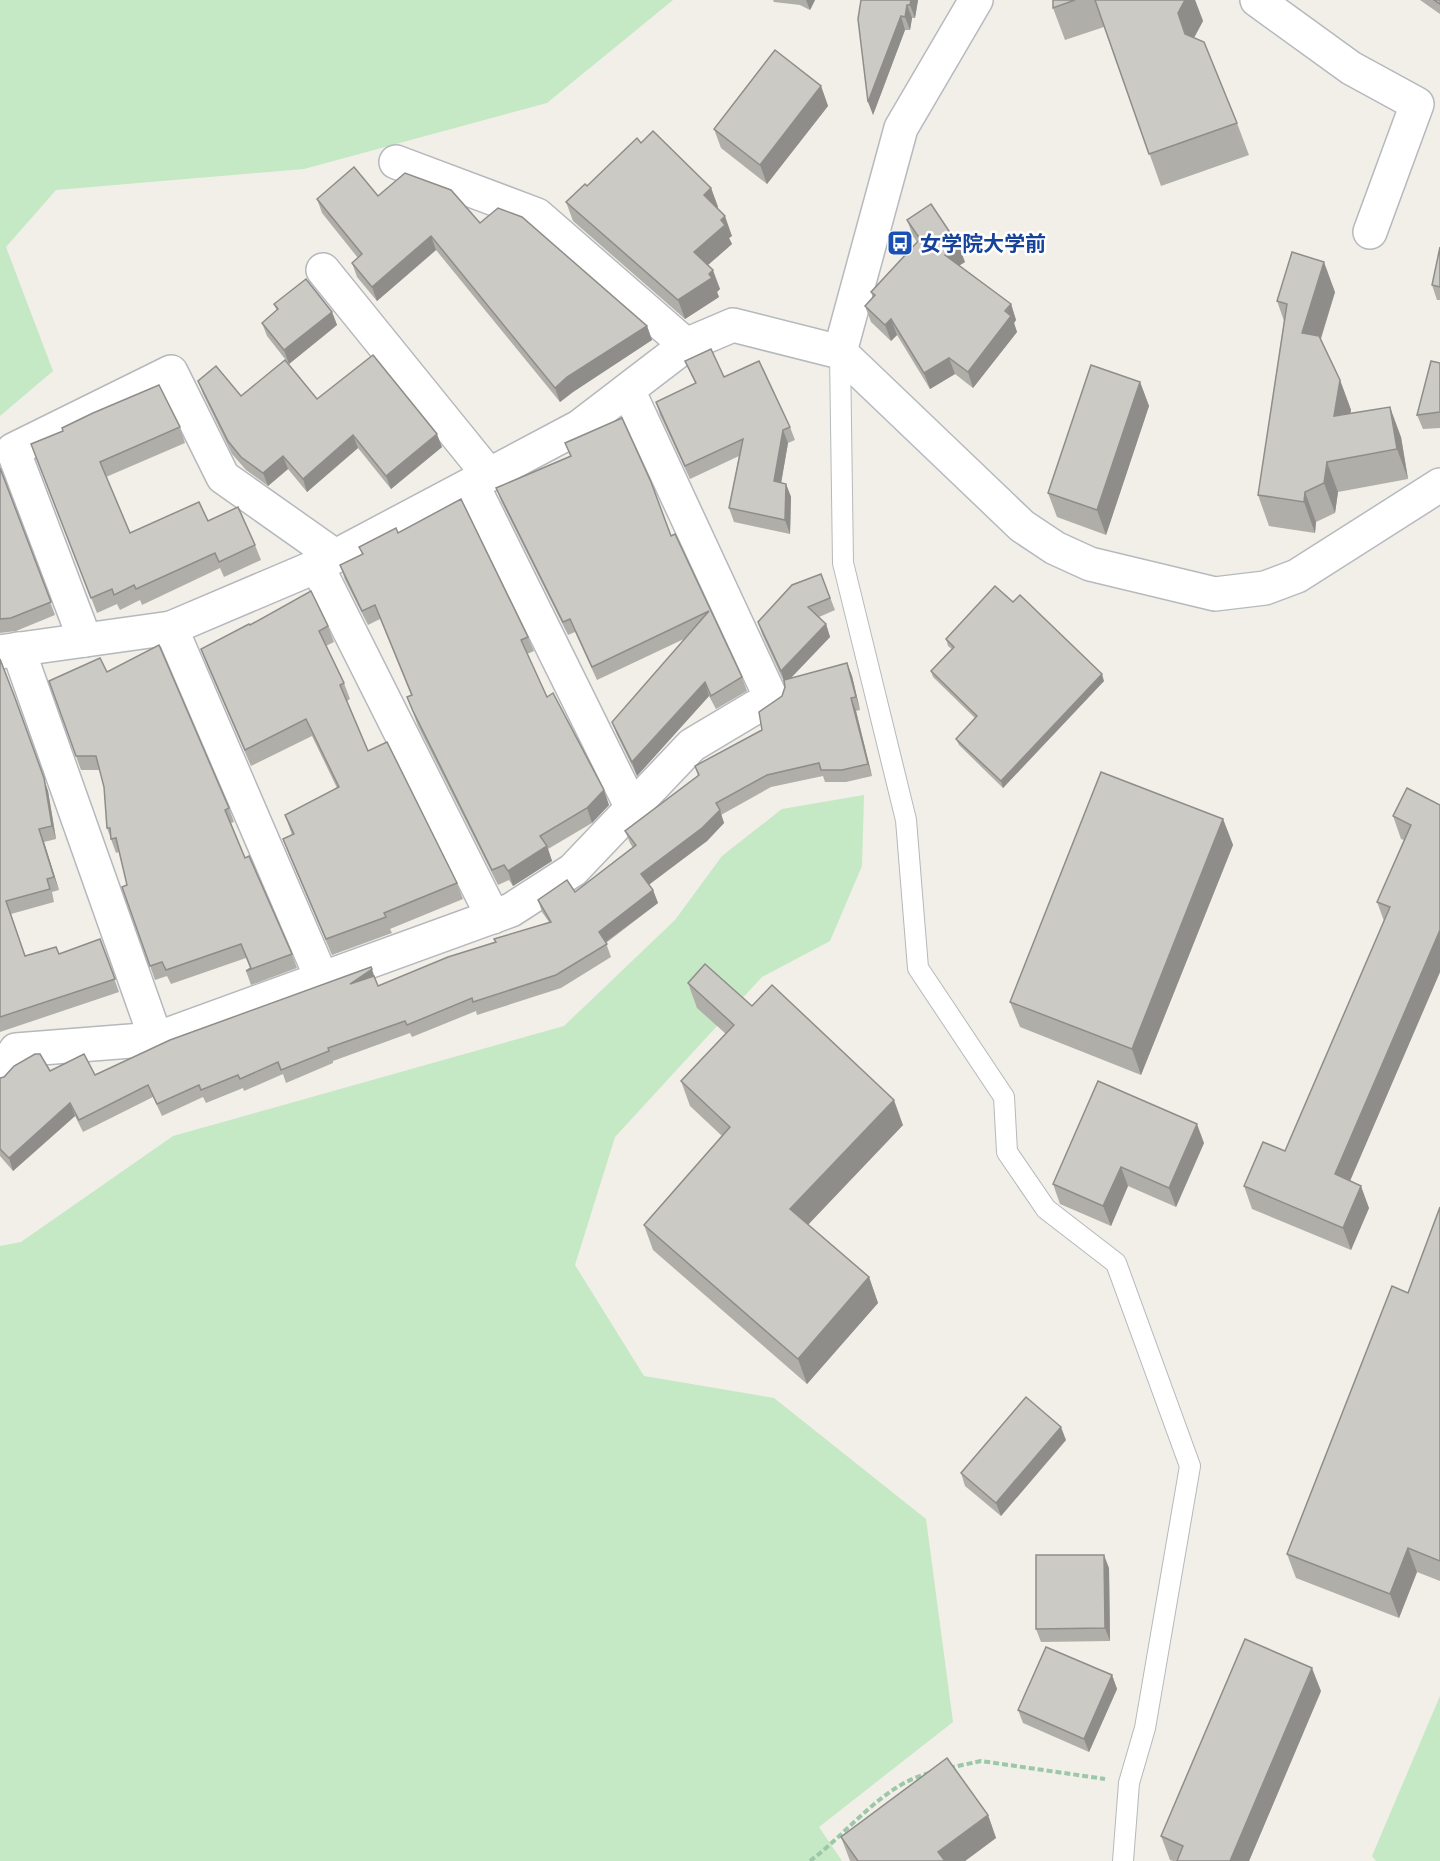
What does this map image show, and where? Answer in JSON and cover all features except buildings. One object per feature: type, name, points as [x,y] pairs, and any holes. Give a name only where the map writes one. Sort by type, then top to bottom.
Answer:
[{"type":"street","points":[[840,352],[901,128],[976,0]]},
{"type":"street","points":[[1257,0],[1351,68],[1417,104],[1370,232]]},
{"type":"street","points":[[396,162],[537,215],[686,345]]},
{"type":"street","points":[[323,270],[480,479],[632,808]]},
{"type":"street","points":[[156,1039],[9,650],[171,628],[326,561],[579,427],[686,345],[733,325],[840,352],[1022,526],[1055,548],[1090,564],[1215,594],[1265,588],[1297,576],[1440,485]]},
{"type":"street","points":[[85,640],[13,450],[171,372],[223,477],[326,561],[492,917]]},
{"type":"street","points":[[0,1073],[16,1050],[156,1039],[511,910],[573,870],[692,745],[771,698],[628,390]]},
{"type":"street","points":[[171,628],[322,980]]},
{"type":"lane","points":[[840,352],[843,562],[906,820],[918,968],[1004,1097],[1007,1152],[1046,1209],[1116,1263],[1190,1466],[1145,1728],[1129,1782],[1123,1861]]},
{"type":"path","points":[[946,1769],[981,1761],[1129,1782]]},
{"type":"path","points":[[810,1861],[887,1794],[923,1774],[935,1772]]},
{"type":"green space","points":[[0,0],[673,0],[547,103],[304,169],[56,190],[6,247],[53,371],[0,416]]},
{"type":"green space","points":[[864,795],[862,866],[830,941],[762,977],[615,1137],[575,1265],[644,1376],[774,1398],[926,1519],[953,1722],[819,1827],[842,1861],[0,1861],[0,1246],[21,1242],[173,1136],[564,1026],[675,920],[722,856],[782,809]]},
{"type":"green space","points":[[1440,1696],[1440,1861],[1376,1861],[1372,1856]]},
{"type":"place","name":"女学院大学前","points":[[900,243]]}]
